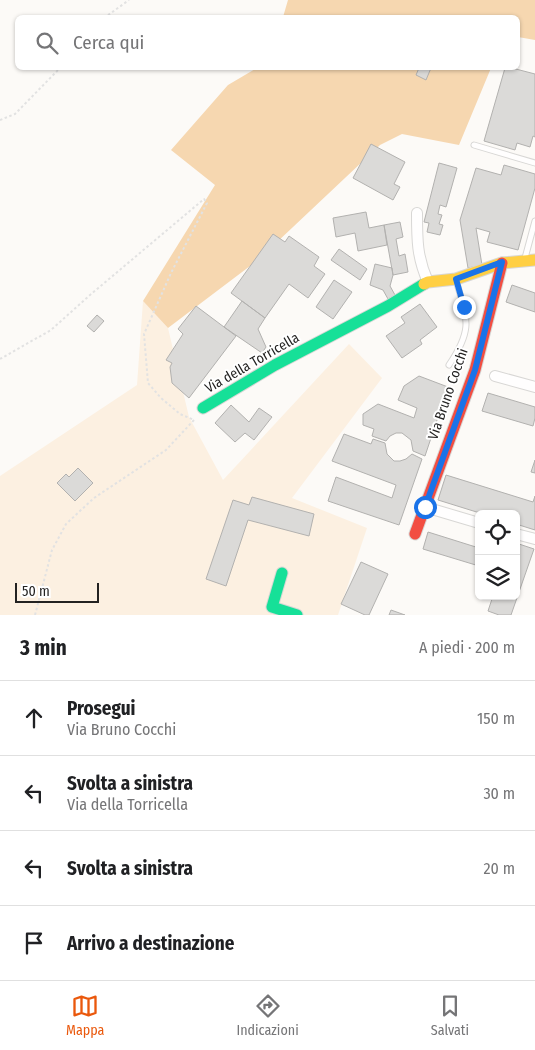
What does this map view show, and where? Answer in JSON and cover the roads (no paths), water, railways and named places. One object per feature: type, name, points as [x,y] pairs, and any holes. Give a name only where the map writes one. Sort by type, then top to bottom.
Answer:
[{"type":"street","points":[[417,213],[417,246],[423,272],[428,282]]},
{"type":"street","name":"Via della Torricella","points":[[202,408],[275,365],[388,306],[428,282],[456,279],[502,262],[530,261]]},
{"type":"street","name":"Via Bruno Cocchi","points":[[414,534],[475,370],[502,262]]},
{"type":"street","points":[[495,376],[535,387]]},
{"type":"street","points":[[425,507],[475,522]]},
{"type":"street","points":[[520,535],[535,539]]},
{"type":"street","points":[[282,573],[272,607],[296,615]]},
{"type":"lane","points":[[474,145],[535,164]]},
{"type":"lane","points":[[530,261],[535,220]]},
{"type":"lane","points":[[449,364],[461,347],[466,333],[466,318],[456,279]]}]
